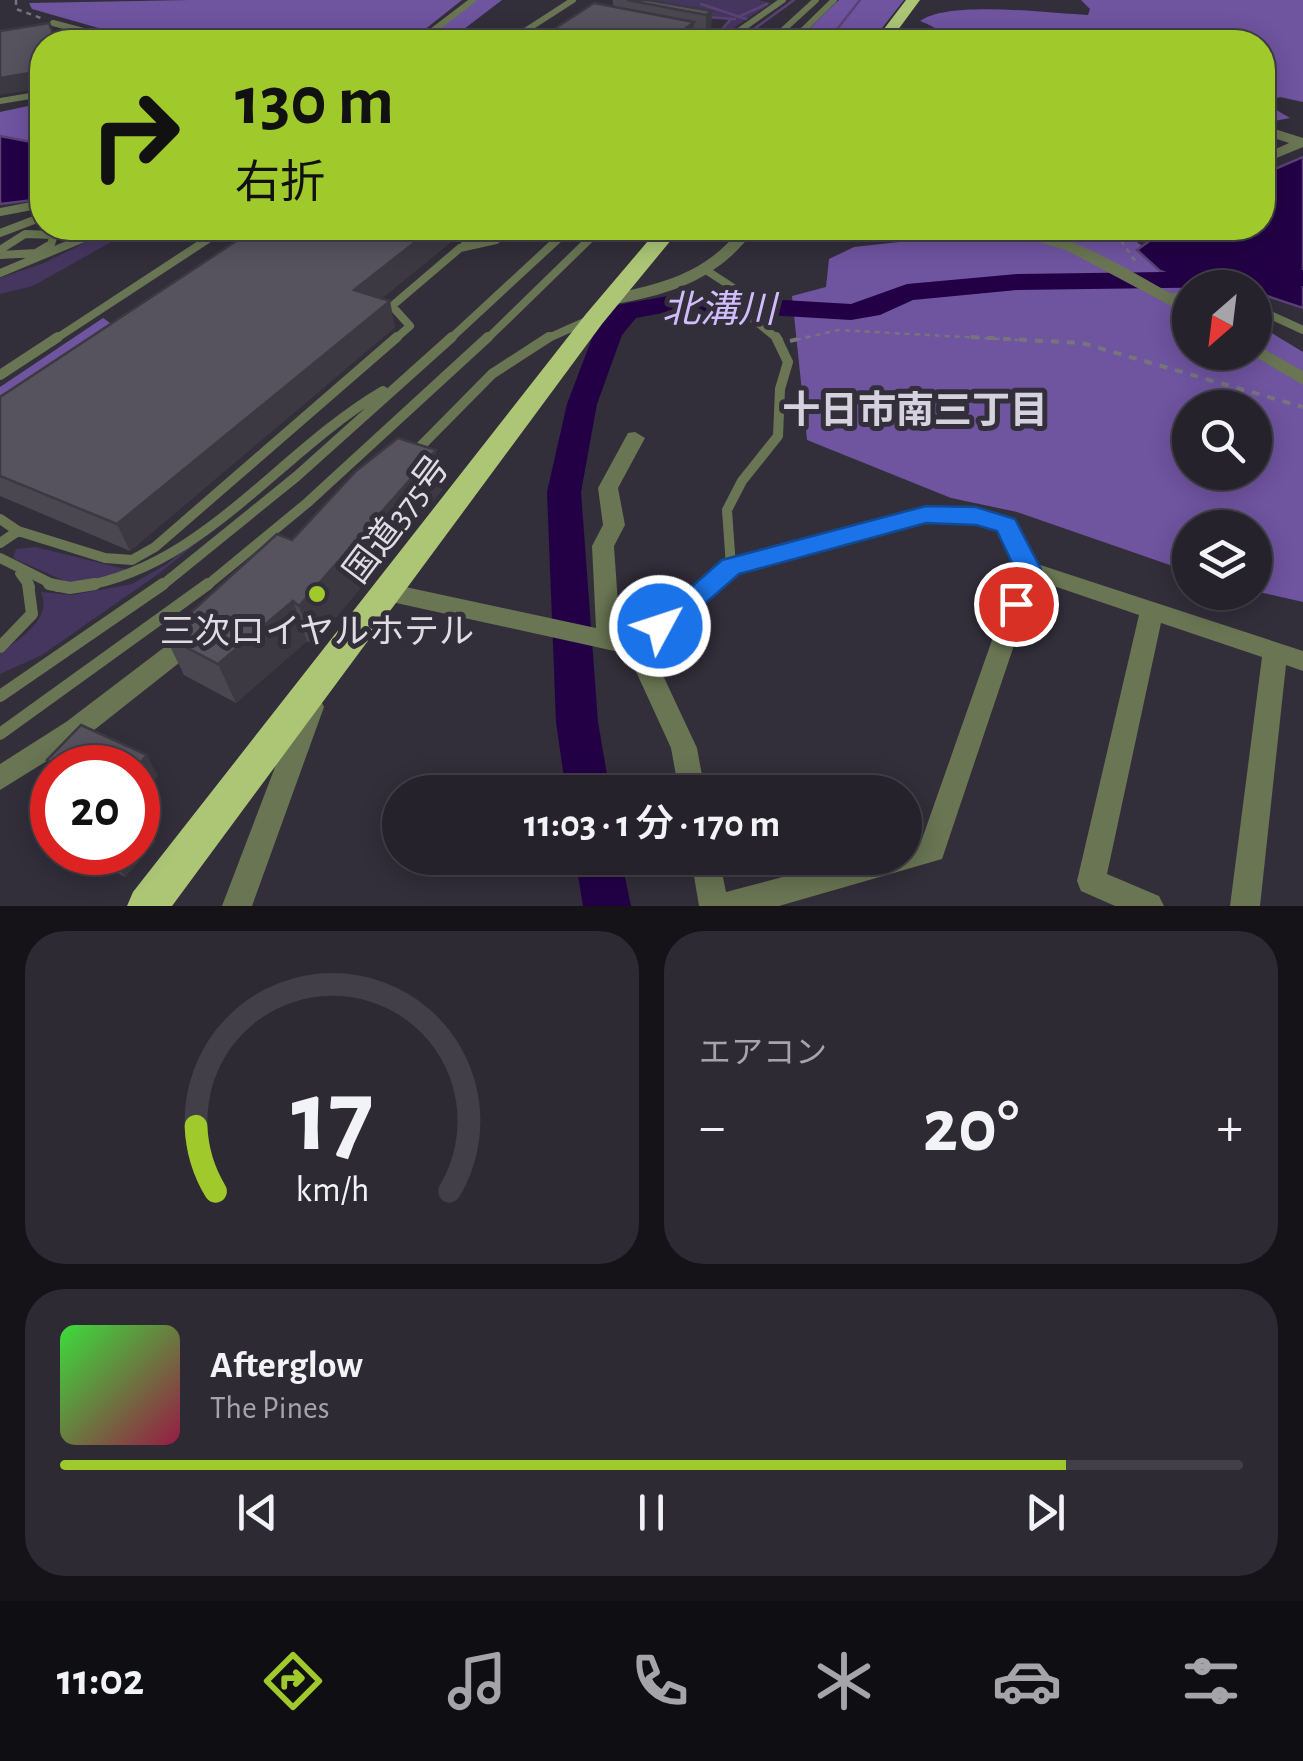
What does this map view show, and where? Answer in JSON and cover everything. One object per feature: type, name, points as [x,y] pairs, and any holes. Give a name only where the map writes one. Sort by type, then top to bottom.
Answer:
[{"type":"highway","points":[[890,30],[914,0]]},
{"type":"highway","name":"国道375号","points":[[147,906],[605,309],[652,240]]},
{"type":"street","points":[[1275,134],[1302,143]]},
{"type":"street","points":[[1275,154],[1302,143]]},
{"type":"street","points":[[605,309],[685,284],[709,272],[740,240]]},
{"type":"street","points":[[1043,240],[1072,248],[1172,300]]},
{"type":"street","points":[[1272,360],[1303,379]]},
{"type":"street","points":[[609,642],[603,546],[614,526],[608,488],[635,438]]},
{"type":"street","points":[[727,906],[932,850],[1028,569],[1303,662]]},
{"type":"street","points":[[388,592],[636,646],[684,748],[689,775]]},
{"type":"street","points":[[1149,906],[1091,881],[1152,611]]},
{"type":"street","points":[[0,778],[75,730],[221,616]]},
{"type":"street","points":[[1245,906],[1275,652]]},
{"type":"street","points":[[237,906],[320,682]]},
{"type":"street","points":[[708,875],[714,906]]},
{"type":"lane","points":[[434,30],[473,0]]},
{"type":"lane","points":[[527,30],[573,0]]},
{"type":"lane","points":[[765,0],[782,1]]},
{"type":"lane","points":[[783,30],[816,0]]},
{"type":"lane","points":[[803,30],[834,0]]},
{"type":"lane","points":[[740,30],[782,1]]},
{"type":"lane","points":[[53,23],[80,30]]},
{"type":"lane","points":[[666,29],[671,30]]},
{"type":"lane","points":[[0,102],[30,96]]},
{"type":"lane","points":[[0,212],[30,206]]},
{"type":"lane","points":[[0,234],[30,222]]},
{"type":"lane","points":[[0,253],[30,233]]},
{"type":"lane","points":[[0,253],[36,253],[52,240]]},
{"type":"lane","points":[[0,273],[79,240]]},
{"type":"lane","points":[[0,375],[207,240]]},
{"type":"lane","points":[[0,519],[18,531],[105,558],[132,560],[155,547],[410,326],[392,306],[470,240]]},
{"type":"lane","points":[[460,248],[496,240]]},
{"type":"lane","points":[[0,696],[136,605],[236,527],[557,240]]},
{"type":"lane","points":[[0,734],[155,626],[249,552],[390,430],[588,240]]},
{"type":"lane","points":[[709,272],[738,291],[743,311],[782,342],[788,362],[780,389],[778,436],[742,481],[728,510],[731,567]]},
{"type":"lane","points":[[1168,298],[1172,297]]},
{"type":"lane","points":[[397,469],[497,366],[605,309]]},
{"type":"lane","points":[[1272,316],[1303,330]]},
{"type":"lane","points":[[0,366],[30,356]]},
{"type":"lane","points":[[0,558],[66,589],[115,582],[150,568],[278,471],[336,420],[409,375]]},
{"type":"lane","points":[[636,646],[731,567],[926,514],[976,516],[1006,525],[1028,569]]},
{"type":"lane","points":[[0,544],[18,531]]},
{"type":"lane","points":[[0,647],[20,633],[36,606],[35,591],[16,568]]},
{"type":"path","points":[[16,0],[16,8],[53,23]]},
{"type":"path","points":[[1121,240],[1142,266]]},
{"type":"path","points":[[782,342],[838,330],[1082,342],[1303,407]]},
{"type":"shaded area","points":[[462,0],[424,30],[106,30],[32,9],[29,3]]},
{"type":"shaded area","points":[[475,0],[502,0],[463,30],[438,30]]},
{"type":"shaded area","points":[[639,0],[771,3],[730,30],[721,30],[729,20],[670,12]]},
{"type":"shaded area","points":[[839,0],[904,0],[880,30],[808,30]]},
{"type":"shaded area","points":[[1081,0],[1303,0],[1303,102],[1275,98],[1275,30],[937,30],[920,21],[975,9],[1088,15],[1090,9]]},
{"type":"shaded area","points":[[30,106],[30,142],[0,136],[0,112]]},
{"type":"shaded area","points":[[1275,109],[1290,118],[1275,121]]},
{"type":"shaded area","points":[[0,136],[30,142],[30,200],[0,204]]},
{"type":"shaded area","points":[[1303,157],[1303,308],[1272,298],[1272,270],[1172,270],[1172,275],[1160,271],[1137,250],[1151,240],[1275,240],[1275,169]]},
{"type":"shaded area","points":[[90,240],[115,240],[33,286],[0,294],[0,278],[44,263]]},
{"type":"shaded area","points":[[908,240],[1134,240],[1175,270],[1172,370],[1272,370],[1272,333],[1303,352],[1303,602],[1272,595],[1272,510],[1172,510],[1172,566],[1017,512],[951,498],[807,440],[792,296],[826,287],[829,259],[854,247]]},
{"type":"shaded area","points":[[103,318],[113,325],[0,396],[0,387]]},
{"type":"shaded area","points":[[349,418],[161,572],[42,655],[0,674],[0,654],[38,620],[43,602],[41,592],[72,595],[132,584],[167,564]]},
{"type":"shaded area","points":[[35,547],[129,570],[130,574],[69,583],[13,558],[16,549]]},
{"type":"building","points":[[627,0],[648,0],[712,11],[706,15]]},
{"type":"building","points":[[594,3],[694,22],[684,30],[552,30]]},
{"type":"building","points":[[49,23],[52,30],[30,30],[30,73],[0,78],[0,31]]},
{"type":"building","points":[[238,240],[418,240],[354,290],[390,301],[117,524],[0,476],[0,397]]},
{"type":"building","points":[[398,438],[436,450],[299,606],[293,601],[218,664],[165,636],[277,534],[292,540],[356,471]]},
{"type":"building","points":[[81,725],[125,745],[62,745]]},
{"type":"waterway","points":[[753,30],[794,0]]},
{"type":"waterway","points":[[836,30],[860,0]]},
{"type":"waterway","points":[[701,4],[739,17]]},
{"type":"waterway","points":[[739,17],[767,4]]},
{"type":"waterway","points":[[706,17],[735,19]]},
{"type":"waterway","points":[[739,17],[746,19]]},
{"type":"waterway","points":[[721,30],[730,20]]},
{"type":"waterway","name":"北溝川","points":[[585,775],[577,722],[564,492],[582,404],[608,333],[627,311],[679,302],[851,312],[870,309],[907,292],[1017,282],[1303,278]]},
{"type":"waterway","name":"北溝川","points":[[601,875],[607,906]]},
{"type":"place","name":"三次ロイヤルホテル","points":[[317,594]]},
{"type":"district","name":"十日市南三丁目","points":[[915,410]]},
{"type":"route","points":[[660,626],[731,567],[926,514],[976,516],[1006,525],[1028,569],[1016,604]]}]
